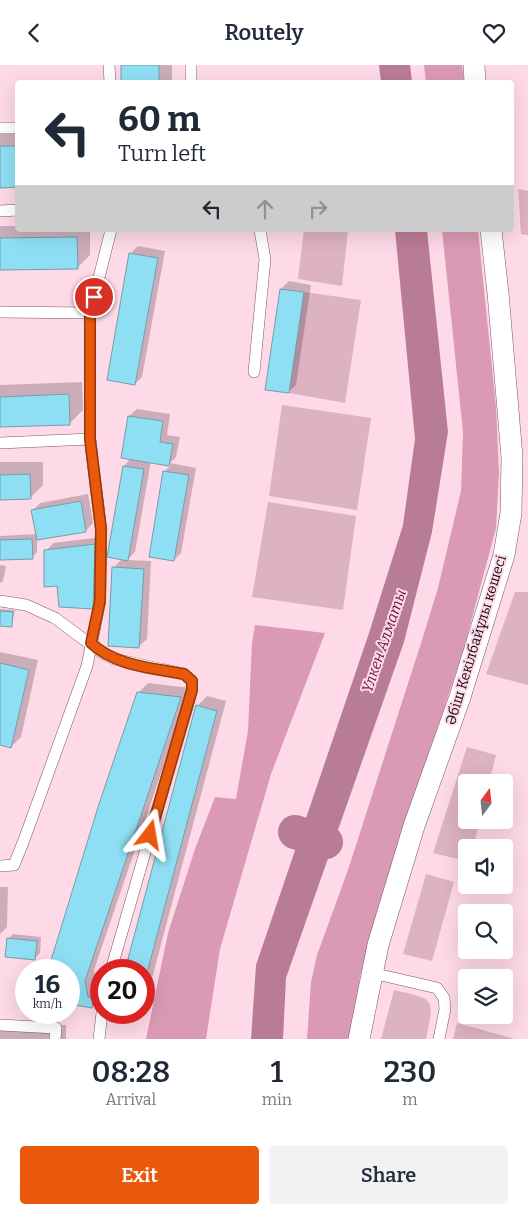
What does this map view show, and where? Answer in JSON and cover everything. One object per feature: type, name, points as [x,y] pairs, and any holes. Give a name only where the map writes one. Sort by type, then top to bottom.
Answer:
[{"type":"street","points":[[474,65],[475,80]]},
{"type":"street","name":"Әбіш Кекілбайұлы көшесі","points":[[359,1039],[378,945],[414,826],[460,697],[504,555],[511,513],[512,457],[491,232]]},
{"type":"lane","points":[[109,65],[110,80]]},
{"type":"lane","points":[[191,65],[191,80]]},
{"type":"lane","points":[[0,128],[15,128]]},
{"type":"lane","points":[[0,211],[15,210]]},
{"type":"lane","points":[[0,866],[14,865],[18,857],[86,665],[100,601],[101,529],[90,439],[90,313],[110,232]]},
{"type":"lane","points":[[254,372],[265,259],[260,232]]},
{"type":"lane","points":[[0,312],[90,313]]},
{"type":"lane","points":[[0,443],[90,439]]},
{"type":"lane","points":[[0,601],[26,605],[55,618],[102,653],[114,659],[184,674],[192,681],[192,690],[114,959]]},
{"type":"lane","points":[[372,973],[436,988],[444,998],[445,1009],[439,1039]]},
{"type":"lane","points":[[99,1039],[101,1024]]},
{"type":"lane","points":[[0,1025],[56,1028],[56,1039]]},
{"type":"shaded area","points":[[424,65],[462,65],[464,80],[426,80]]},
{"type":"shaded area","points":[[518,189],[528,191],[528,235],[521,234]]},
{"type":"shaded area","points":[[304,232],[348,232],[342,286],[298,279]]},
{"type":"shaded area","points":[[442,232],[478,232],[496,407],[499,473],[496,528],[464,648],[375,918],[360,977],[350,1039],[307,1039],[311,982],[317,955],[348,870],[438,588],[461,491],[463,432]]},
{"type":"shaded area","points":[[304,292],[361,300],[345,403],[289,393]]},
{"type":"shaded area","points":[[282,405],[371,418],[357,510],[269,496]]},
{"type":"shaded area","points":[[268,502],[356,516],[343,610],[252,597]]},
{"type":"shaded area","points":[[515,592],[528,592],[528,685],[486,674]]},
{"type":"shaded area","points":[[255,625],[325,633],[271,774],[220,949],[206,1039],[146,1039],[149,1024],[155,1024],[155,996],[168,933],[195,849],[215,797],[236,799],[248,731],[252,643]]},
{"type":"shaded area","points":[[467,747],[496,755],[491,774],[458,774]]},
{"type":"shaded area","points":[[458,775],[458,829],[478,829],[475,839],[458,839],[458,859],[433,853]]},
{"type":"shaded area","points":[[426,874],[454,882],[432,961],[403,954]]},
{"type":"shaded area","points":[[394,990],[418,996],[429,1002],[431,1015],[426,1039],[381,1039]]},
{"type":"shaded area","points":[[457,1023],[515,1039],[453,1039]]},
{"type":"water","points":[[379,65],[410,65],[412,80],[381,80]]},
{"type":"water","name":"Үлкен Алматы","points":[[395,232],[427,232],[448,432],[432,532],[404,642],[286,978],[283,1039],[251,1039],[256,965],[369,633],[403,525],[415,439]]},
{"type":"building","points":[[121,65],[159,65],[159,80],[121,80]]},
{"type":"building","points":[[0,146],[15,146],[15,187],[0,188]]},
{"type":"building","points":[[77,237],[78,269],[0,270],[0,238]]},
{"type":"building","points":[[129,253],[158,258],[135,385],[107,380]]},
{"type":"building","points":[[280,289],[304,292],[289,393],[265,390]]},
{"type":"building","points":[[69,394],[70,425],[0,427],[0,397]]},
{"type":"building","points":[[128,416],[163,421],[160,442],[173,444],[169,466],[121,458]]},
{"type":"building","points":[[123,466],[144,469],[128,561],[107,557]]},
{"type":"building","points":[[163,471],[189,475],[174,561],[149,557]]},
{"type":"building","points":[[30,474],[31,499],[0,500],[0,475]]},
{"type":"building","points":[[81,501],[86,532],[37,540],[31,510]]},
{"type":"building","points":[[32,539],[33,559],[0,560],[0,540]]},
{"type":"building","points":[[95,544],[93,609],[59,607],[57,586],[44,587],[44,550]]},
{"type":"building","points":[[112,567],[144,569],[139,648],[108,646]]},
{"type":"building","points":[[0,611],[13,612],[12,627],[0,626]]},
{"type":"building","points":[[0,663],[29,670],[11,748],[0,745]]},
{"type":"building","points":[[137,692],[181,697],[92,959],[90,959],[90,966],[85,981],[88,997],[90,997],[90,1008],[80,1006],[80,959],[51,959],[99,804]]},
{"type":"building","points":[[196,705],[217,711],[151,959],[128,959]]},
{"type":"building","points":[[7,938],[37,941],[35,959],[5,957]]},
{"type":"waterway","points":[[295,832],[326,842]]},
{"type":"route","points":[[94,297],[90,313],[90,439],[101,529],[100,601],[91,643],[102,653],[114,659],[184,674],[192,681],[192,690],[166,773],[150,835]]}]
